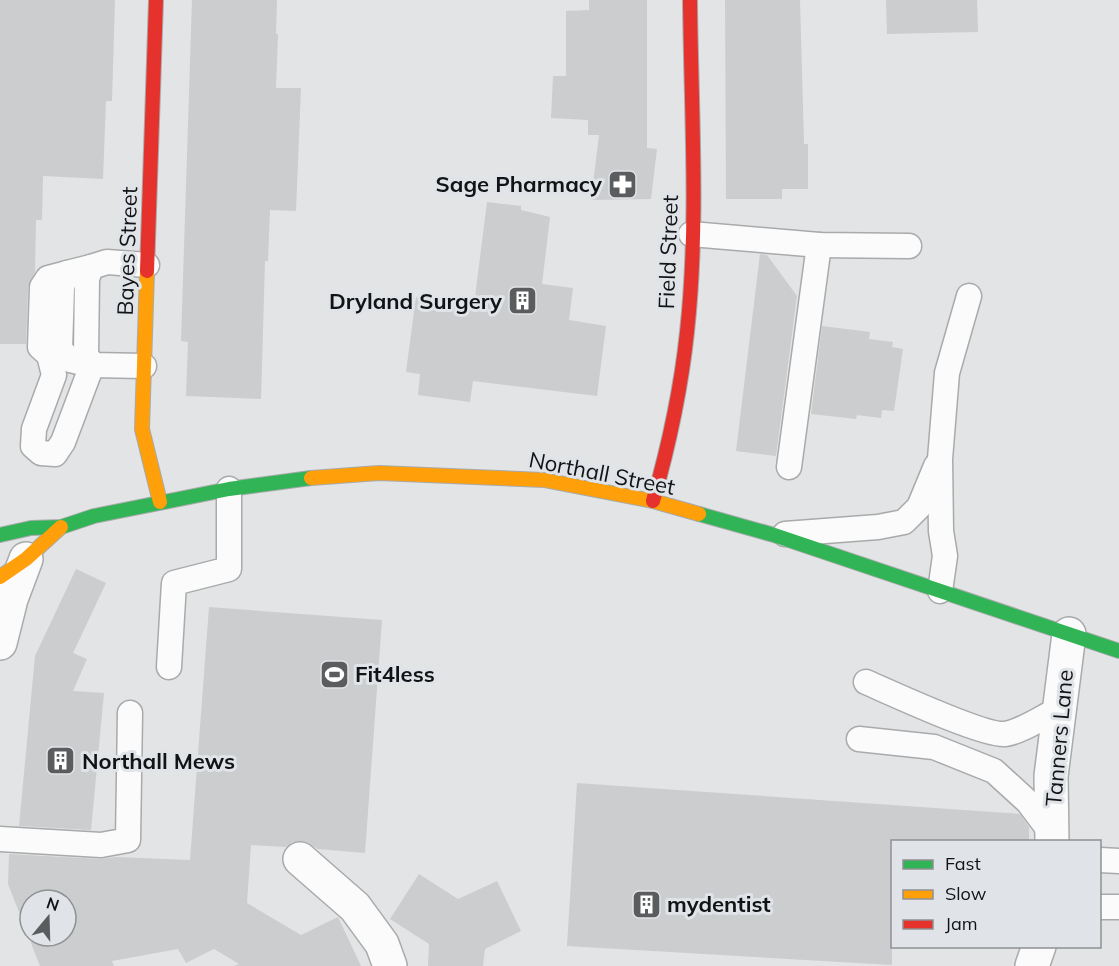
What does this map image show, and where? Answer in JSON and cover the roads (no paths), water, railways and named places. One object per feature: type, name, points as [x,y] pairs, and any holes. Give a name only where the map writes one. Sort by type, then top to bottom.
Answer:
[{"type":"main road","name":"Bayes Street","points":[[156,0],[142,429],[160,502]]},
{"type":"main road","name":"Field Street","points":[[653,501],[673,425],[690,286],[690,0]]},
{"type":"main road","name":"Northall Street","points":[[0,535],[31,528],[61,526],[94,516],[229,489],[322,477],[380,473],[544,480],[653,501],[774,535],[1119,651]]},
{"type":"main road","name":"Northall Street","points":[[13,568],[61,526]]},
{"type":"street","points":[[0,643],[11,599],[13,568]]},
{"type":"street","name":"Tanners Lane","points":[[1052,838],[1051,777],[1069,634]]},
{"type":"street","points":[[300,859],[355,907],[382,944],[390,966]]},
{"type":"street","points":[[1032,966],[1038,948]]},
{"type":"lane","points":[[691,234],[819,245],[909,246]]},
{"type":"lane","points":[[789,467],[819,245]]},
{"type":"lane","points":[[144,366],[70,360],[60,349],[62,287],[67,273],[107,262],[147,265]]},
{"type":"lane","points":[[70,360],[86,354],[87,279],[91,267]]},
{"type":"lane","points":[[940,591],[945,555],[941,531],[940,459],[947,373],[969,296]]},
{"type":"lane","points":[[774,535],[878,527],[903,522],[919,507],[940,459]]},
{"type":"lane","points":[[169,667],[174,583],[229,569],[229,489]]},
{"type":"lane","points":[[866,682],[978,728],[1004,734],[1059,708]]},
{"type":"lane","points":[[0,839],[101,845],[128,840],[130,713]]},
{"type":"lane","points":[[859,739],[934,747],[994,771],[1028,802],[1052,838]]},
{"type":"lane","points":[[1101,860],[1119,861]]},
{"type":"lane","points":[[1101,907],[1119,907]]},
{"type":"place","name":"Sage Pharmacy","points":[[623,184]]},
{"type":"place","name":"Dryland Surgery","points":[[523,301]]},
{"type":"place","name":"Fit4less","points":[[334,674]]},
{"type":"place","name":"Northall Mews","points":[[61,761]]},
{"type":"place","name":"mydentist","points":[[646,904]]}]
